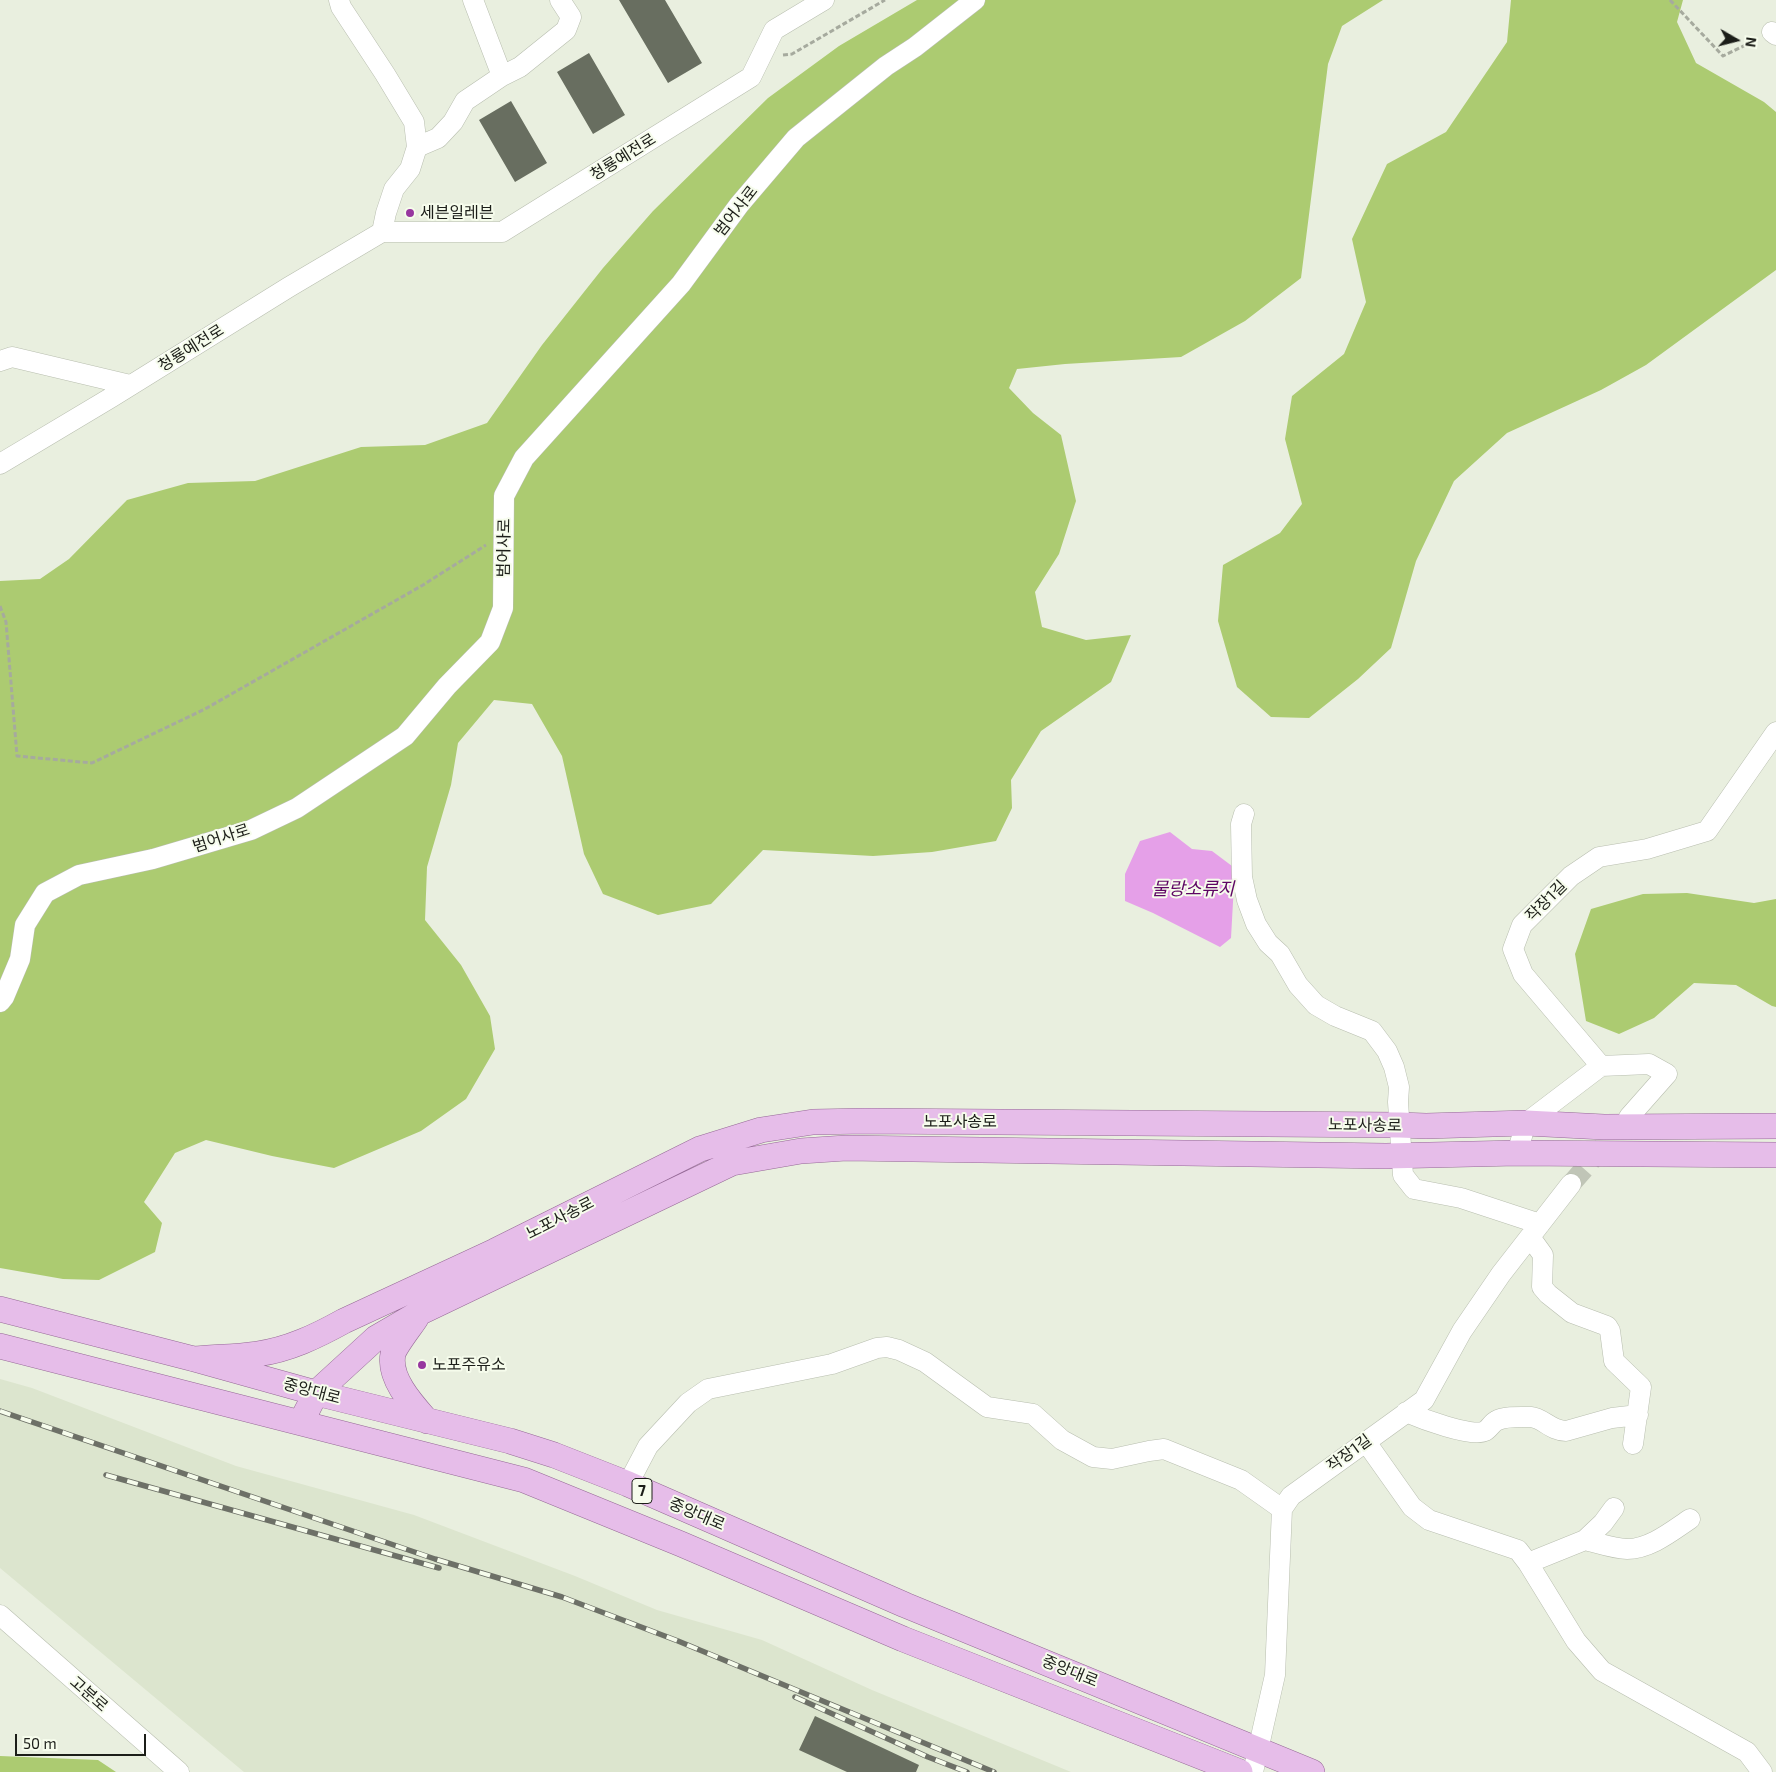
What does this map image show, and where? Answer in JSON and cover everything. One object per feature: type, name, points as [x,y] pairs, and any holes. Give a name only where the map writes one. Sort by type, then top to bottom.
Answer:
[{"type":"main road","name":"노포사송로","points":[[194,1359],[257,1354],[289,1346],[322,1333],[495,1251],[700,1149],[761,1130],[813,1122],[1426,1126],[1526,1123],[1604,1127],[1776,1126]]},
{"type":"main road","name":"노포사송로","points":[[301,1422],[316,1393],[376,1338],[419,1313],[732,1163],[792,1153],[846,1148],[1401,1155],[1517,1153],[1776,1155]]},
{"type":"main road","name":"중앙대로","points":[[0,1308],[316,1393],[510,1441],[554,1455],[628,1484],[1256,1761],[1312,1772]]},
{"type":"main road","points":[[419,1313],[393,1353],[394,1369],[403,1394],[426,1421]]},
{"type":"main road","name":"중앙대로","points":[[0,1346],[524,1480],[681,1544],[903,1639],[1240,1772]]},
{"type":"street","points":[[339,0],[341,7],[414,122],[417,146],[410,169],[394,190],[382,232]]},
{"type":"street","points":[[473,0],[502,76]]},
{"type":"street","points":[[417,146],[438,138],[453,122],[465,101],[502,76],[520,67],[566,30],[571,17],[560,0]]},
{"type":"street","name":"청룡예전로","points":[[0,464],[382,232],[502,232],[751,77],[774,30],[824,0]]},
{"type":"street","name":"범어사로","points":[[0,1002],[4,997],[20,959],[26,925],[45,892],[79,875],[153,859],[251,830],[297,808],[405,736],[447,686],[490,642],[503,608],[504,496],[524,458],[681,284],[739,205],[796,138],[886,66],[975,0]]},
{"type":"street","points":[[6,359],[130,385]]},
{"type":"street","name":"작장1길","points":[[1601,1066],[1523,974],[1513,949],[1522,925],[1571,876],[1599,856],[1647,849],[1707,831],[1776,732]]},
{"type":"street","points":[[1244,814],[1241,824],[1242,877],[1247,900],[1256,924],[1268,943],[1280,954],[1298,985],[1316,1005],[1335,1016],[1372,1030],[1387,1050],[1399,1086],[1403,1176],[1414,1189],[1461,1198],[1535,1230],[1543,1255],[1542,1287],[1572,1313],[1607,1326],[1610,1331],[1614,1361],[1641,1386],[1633,1444]]},
{"type":"street","points":[[1517,1153],[1526,1123],[1601,1066],[1649,1064],[1667,1074],[1629,1117]]},
{"type":"street","name":"작장1길","points":[[1282,1510],[1291,1496],[1424,1400],[1462,1330],[1501,1274],[1571,1184]]},
{"type":"street","points":[[628,1484],[648,1446],[688,1403],[708,1389],[832,1364],[877,1348],[887,1347],[899,1350],[925,1362],[987,1407],[1033,1414],[1062,1440],[1093,1457],[1112,1459],[1164,1449],[1241,1480],[1282,1510],[1275,1675],[1256,1761]]},
{"type":"street","points":[[1406,1412],[1445,1426],[1478,1433],[1485,1431],[1497,1420],[1516,1417],[1534,1417],[1558,1431],[1566,1431],[1612,1418],[1638,1415]]},
{"type":"street","points":[[1366,1442],[1412,1507],[1429,1520],[1518,1550],[1576,1640],[1602,1671],[1747,1752],[1762,1772]]},
{"type":"street","points":[[1528,1563],[1585,1540],[1603,1523],[1614,1508]]},
{"type":"street","points":[[1585,1540],[1627,1549],[1642,1546],[1664,1536],[1690,1519]]},
{"type":"street","name":"고분로","points":[[0,1615],[179,1772]]},
{"type":"path","points":[[761,58],[792,54],[885,0]]},
{"type":"path","points":[[1670,0],[1723,56],[1774,34]]},
{"type":"path","points":[[0,606],[6,622],[17,756],[92,763],[204,709],[423,585],[504,533]]},
{"type":"shaded area","points":[[0,1379],[32,1388],[236,1466],[414,1515],[575,1576],[657,1610],[762,1640],[872,1690],[1071,1772],[244,1772],[0,1568]]},
{"type":"green space","points":[[917,0],[1383,0],[1342,26],[1328,64],[1301,278],[1245,321],[1181,357],[1017,369],[1009,388],[1033,413],[1061,435],[1076,501],[1059,554],[1035,592],[1042,627],[1086,640],[1131,635],[1111,682],[1041,731],[1011,780],[1012,808],[996,841],[932,852],[873,856],[763,850],[711,904],[658,915],[603,894],[584,854],[562,756],[532,704],[494,700],[458,743],[451,785],[427,867],[425,920],[461,965],[490,1016],[495,1049],[466,1099],[421,1131],[334,1168],[272,1156],[206,1140],[175,1153],[144,1202],[162,1223],[155,1252],[99,1280],[63,1279],[0,1268],[0,581],[40,579],[69,559],[127,500],[188,483],[255,481],[361,447],[425,445],[487,423],[542,345],[603,268],[653,211],[768,98],[839,46]]},
{"type":"green space","points":[[1511,0],[1683,0],[1677,22],[1696,63],[1764,102],[1776,112],[1776,270],[1646,365],[1601,390],[1507,433],[1454,481],[1416,561],[1391,648],[1358,679],[1309,718],[1271,717],[1237,687],[1218,621],[1223,565],[1280,533],[1302,504],[1285,439],[1292,396],[1344,354],[1366,302],[1352,239],[1387,164],[1446,132],[1507,42]]},
{"type":"green space","points":[[1687,893],[1754,903],[1776,899],[1776,1007],[1736,985],[1694,983],[1654,1018],[1619,1034],[1586,1021],[1575,954],[1591,909],[1643,894]]},
{"type":"green space","points":[[0,1756],[98,1760],[116,1772],[0,1772]]},
{"type":"water","name":"물랑소류지","points":[[1170,832],[1192,849],[1212,851],[1232,866],[1234,884],[1231,938],[1220,947],[1125,901],[1125,874],[1140,841]]},
{"type":"building","points":[[619,0],[665,0],[702,63],[668,83]]},
{"type":"building","points":[[589,53],[625,115],[593,134],[557,72]]},
{"type":"building","points":[[511,101],[547,163],[515,182],[479,120]]},
{"type":"building","points":[[815,1716],[919,1765],[916,1772],[847,1772],[799,1750]]},
{"type":"tunnel","points":[[1571,1184],[1603,1147]]},
{"type":"railway","points":[[0,1411],[435,1559],[562,1597],[678,1641],[994,1772]]},
{"type":"railway","points":[[106,1475],[439,1568]]},
{"type":"railway","points":[[795,1697],[928,1757],[967,1772]]},
{"type":"place","name":"세븐일레븐","points":[[410,213]]},
{"type":"place","name":"노포주유소","points":[[422,1365]]}]
